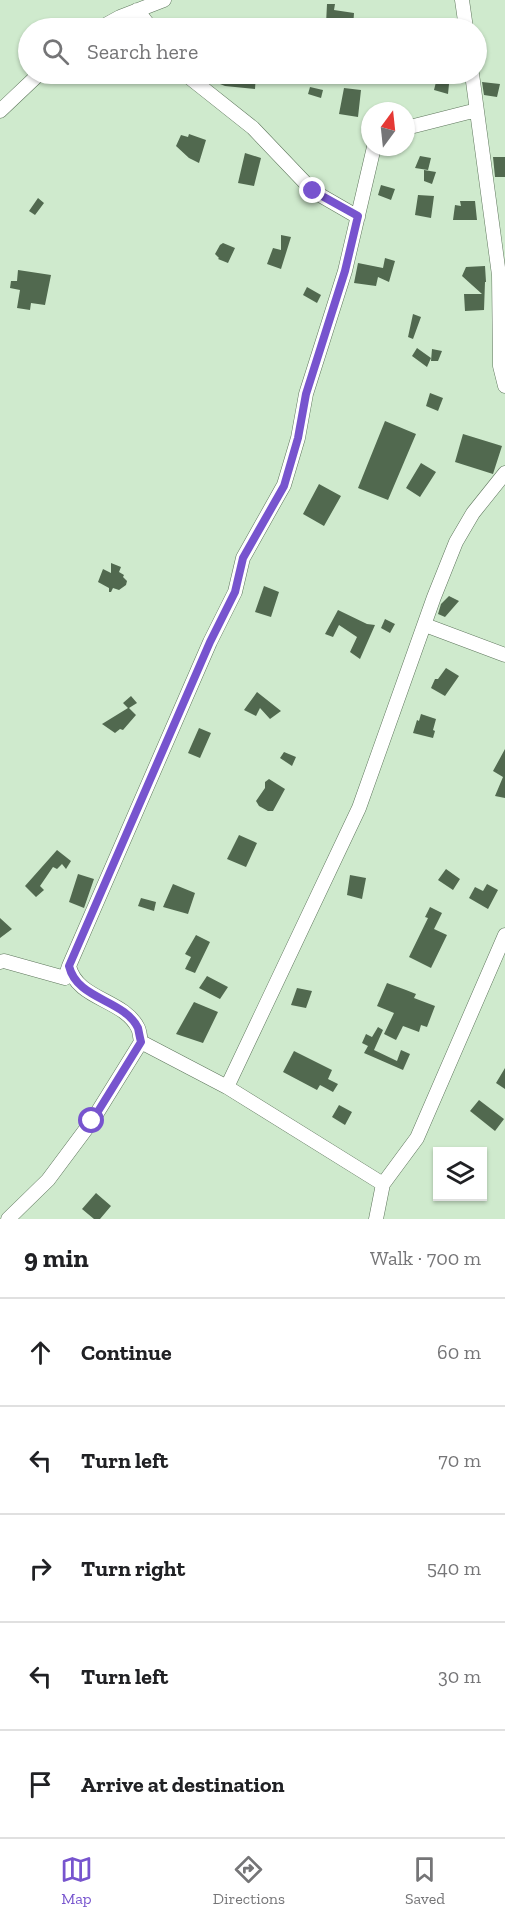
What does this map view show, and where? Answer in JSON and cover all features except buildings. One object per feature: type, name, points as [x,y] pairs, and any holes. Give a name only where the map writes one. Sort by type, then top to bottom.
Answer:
[{"type":"street","points":[[118,18],[164,0]]},
{"type":"street","points":[[462,0],[465,18]]},
{"type":"street","points":[[137,10],[143,18]]},
{"type":"street","points":[[0,111],[28,84]]},
{"type":"street","points":[[198,84],[253,128],[313,191],[358,216]]},
{"type":"street","points":[[473,84],[499,276],[500,366],[505,386]]},
{"type":"street","points":[[415,126],[477,112]]},
{"type":"street","points":[[0,962],[4,961],[64,978],[210,642],[235,592],[243,558],[284,486],[298,438],[306,394],[345,271],[372,156]]},
{"type":"street","points":[[227,1087],[359,808],[456,542],[473,513],[505,473]]},
{"type":"street","points":[[425,625],[505,655]]},
{"type":"street","points":[[376,1219],[383,1184],[417,1138],[505,935]]},
{"type":"street","points":[[69,966],[72,977],[80,986],[128,1016],[137,1028],[141,1042],[227,1087],[383,1184]]},
{"type":"street","points":[[8,1219],[48,1180],[92,1121],[141,1042]]},
{"type":"route","points":[[92,1121],[141,1042],[137,1028],[128,1016],[80,986],[72,977],[69,966],[210,642],[235,592],[243,558],[284,486],[298,438],[306,394],[345,271],[358,216],[313,191]]}]
